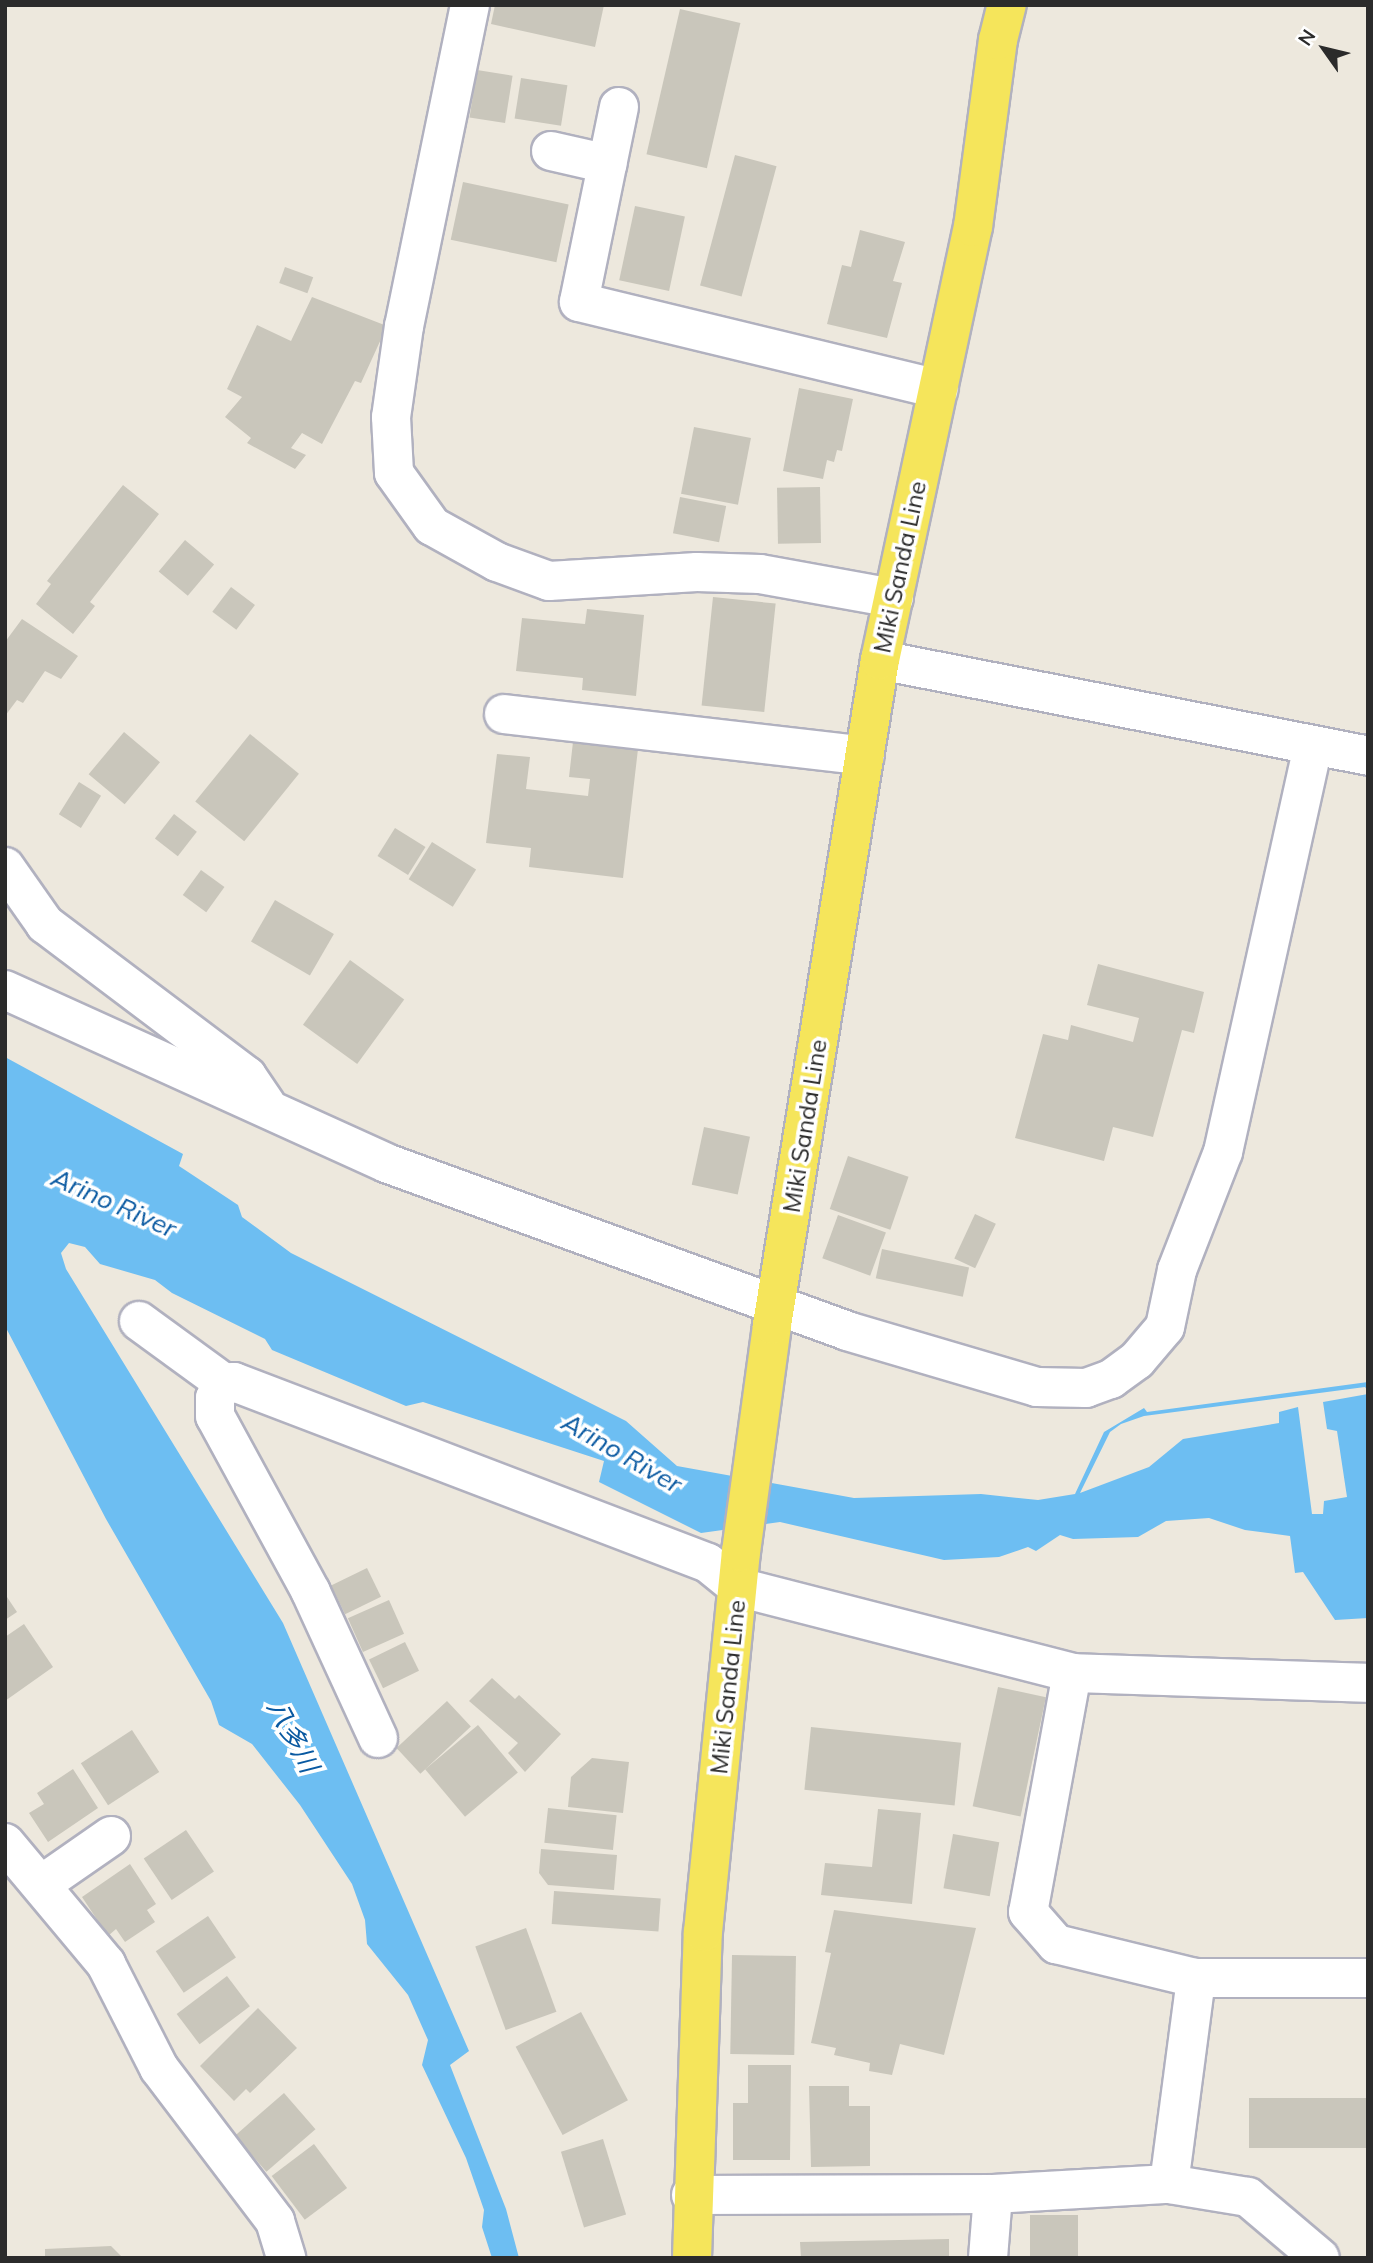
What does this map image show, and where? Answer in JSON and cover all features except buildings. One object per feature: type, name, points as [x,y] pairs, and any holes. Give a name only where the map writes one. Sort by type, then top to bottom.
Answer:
[{"type":"main road","name":"Miki Sanda Line","points":[[692,2258],[691,2195],[703,1932],[739,1569],[775,1314],[880,660],[973,227],[998,40],[1007,5]]},
{"type":"street","points":[[470,5],[404,326],[391,417],[394,473],[432,526],[497,562],[549,581],[697,572],[760,573],[894,598]]},
{"type":"street","points":[[619,107],[579,302],[939,389]]},
{"type":"street","points":[[551,151],[608,164]]},
{"type":"street","points":[[880,660],[1368,757]]},
{"type":"street","points":[[504,714],[865,755]]},
{"type":"street","points":[[5,990],[386,1163],[775,1314],[847,1331],[1037,1387],[1086,1388],[1137,1360],[1165,1327],[1177,1270],[1223,1152],[1313,747]]},
{"type":"street","points":[[5,867],[45,924],[247,1076],[271,1112]]},
{"type":"street","points":[[139,1321],[224,1383],[234,1382],[708,1563],[739,1569],[1072,1673],[1368,1684]]},
{"type":"street","points":[[224,1383],[215,1398],[215,1416],[311,1592],[378,1738]]},
{"type":"street","points":[[1072,1673],[1028,1912],[1056,1944],[1196,1978],[1368,1978]]},
{"type":"street","points":[[42,1884],[111,1836]]},
{"type":"street","points":[[5,1843],[42,1884],[106,1964],[159,2068],[275,2221],[286,2258]]},
{"type":"street","points":[[1169,2184],[1196,1978]]},
{"type":"street","points":[[691,2195],[993,2194],[1169,2184],[1248,2197],[1320,2258]]},
{"type":"street","points":[[988,2258],[993,2194]]},
{"type":"water","points":[[5,1057],[183,1154],[179,1166],[238,1205],[242,1217],[291,1253],[626,1421],[677,1466],[854,1498],[981,1494],[1038,1500],[1075,1494],[1104,1432],[1144,1408],[1147,1412],[1368,1382],[1368,1391],[1365,1387],[1144,1416],[1121,1424],[1110,1432],[1080,1493],[1149,1467],[1183,1439],[1279,1423],[1279,1412],[1298,1407],[1312,1514],[1323,1514],[1324,1501],[1347,1497],[1337,1431],[1327,1429],[1323,1402],[1368,1394],[1368,1618],[1335,1620],[1303,1572],[1295,1573],[1290,1536],[1245,1530],[1209,1518],[1166,1521],[1138,1537],[1073,1539],[1060,1535],[1036,1551],[1028,1547],[999,1557],[944,1560],[780,1522],[701,1533],[599,1482],[604,1461],[423,1402],[406,1406],[272,1350],[265,1339],[172,1293],[155,1280],[100,1264],[85,1247],[69,1243],[61,1253],[66,1269],[283,1623],[469,2051],[450,2065],[506,2209],[519,2258],[492,2258],[482,2227],[484,2210],[466,2158],[422,2065],[428,2040],[408,1995],[367,1944],[365,1920],[352,1884],[300,1805],[252,1744],[219,1725],[211,1701],[106,1519],[5,1326]]},
{"type":"water label","name":"Arino River","points":[[114,1203]]},
{"type":"water label","name":"Arino River","points":[[622,1453]]},
{"type":"water label","name":"八多川","points":[[293,1736]]}]
